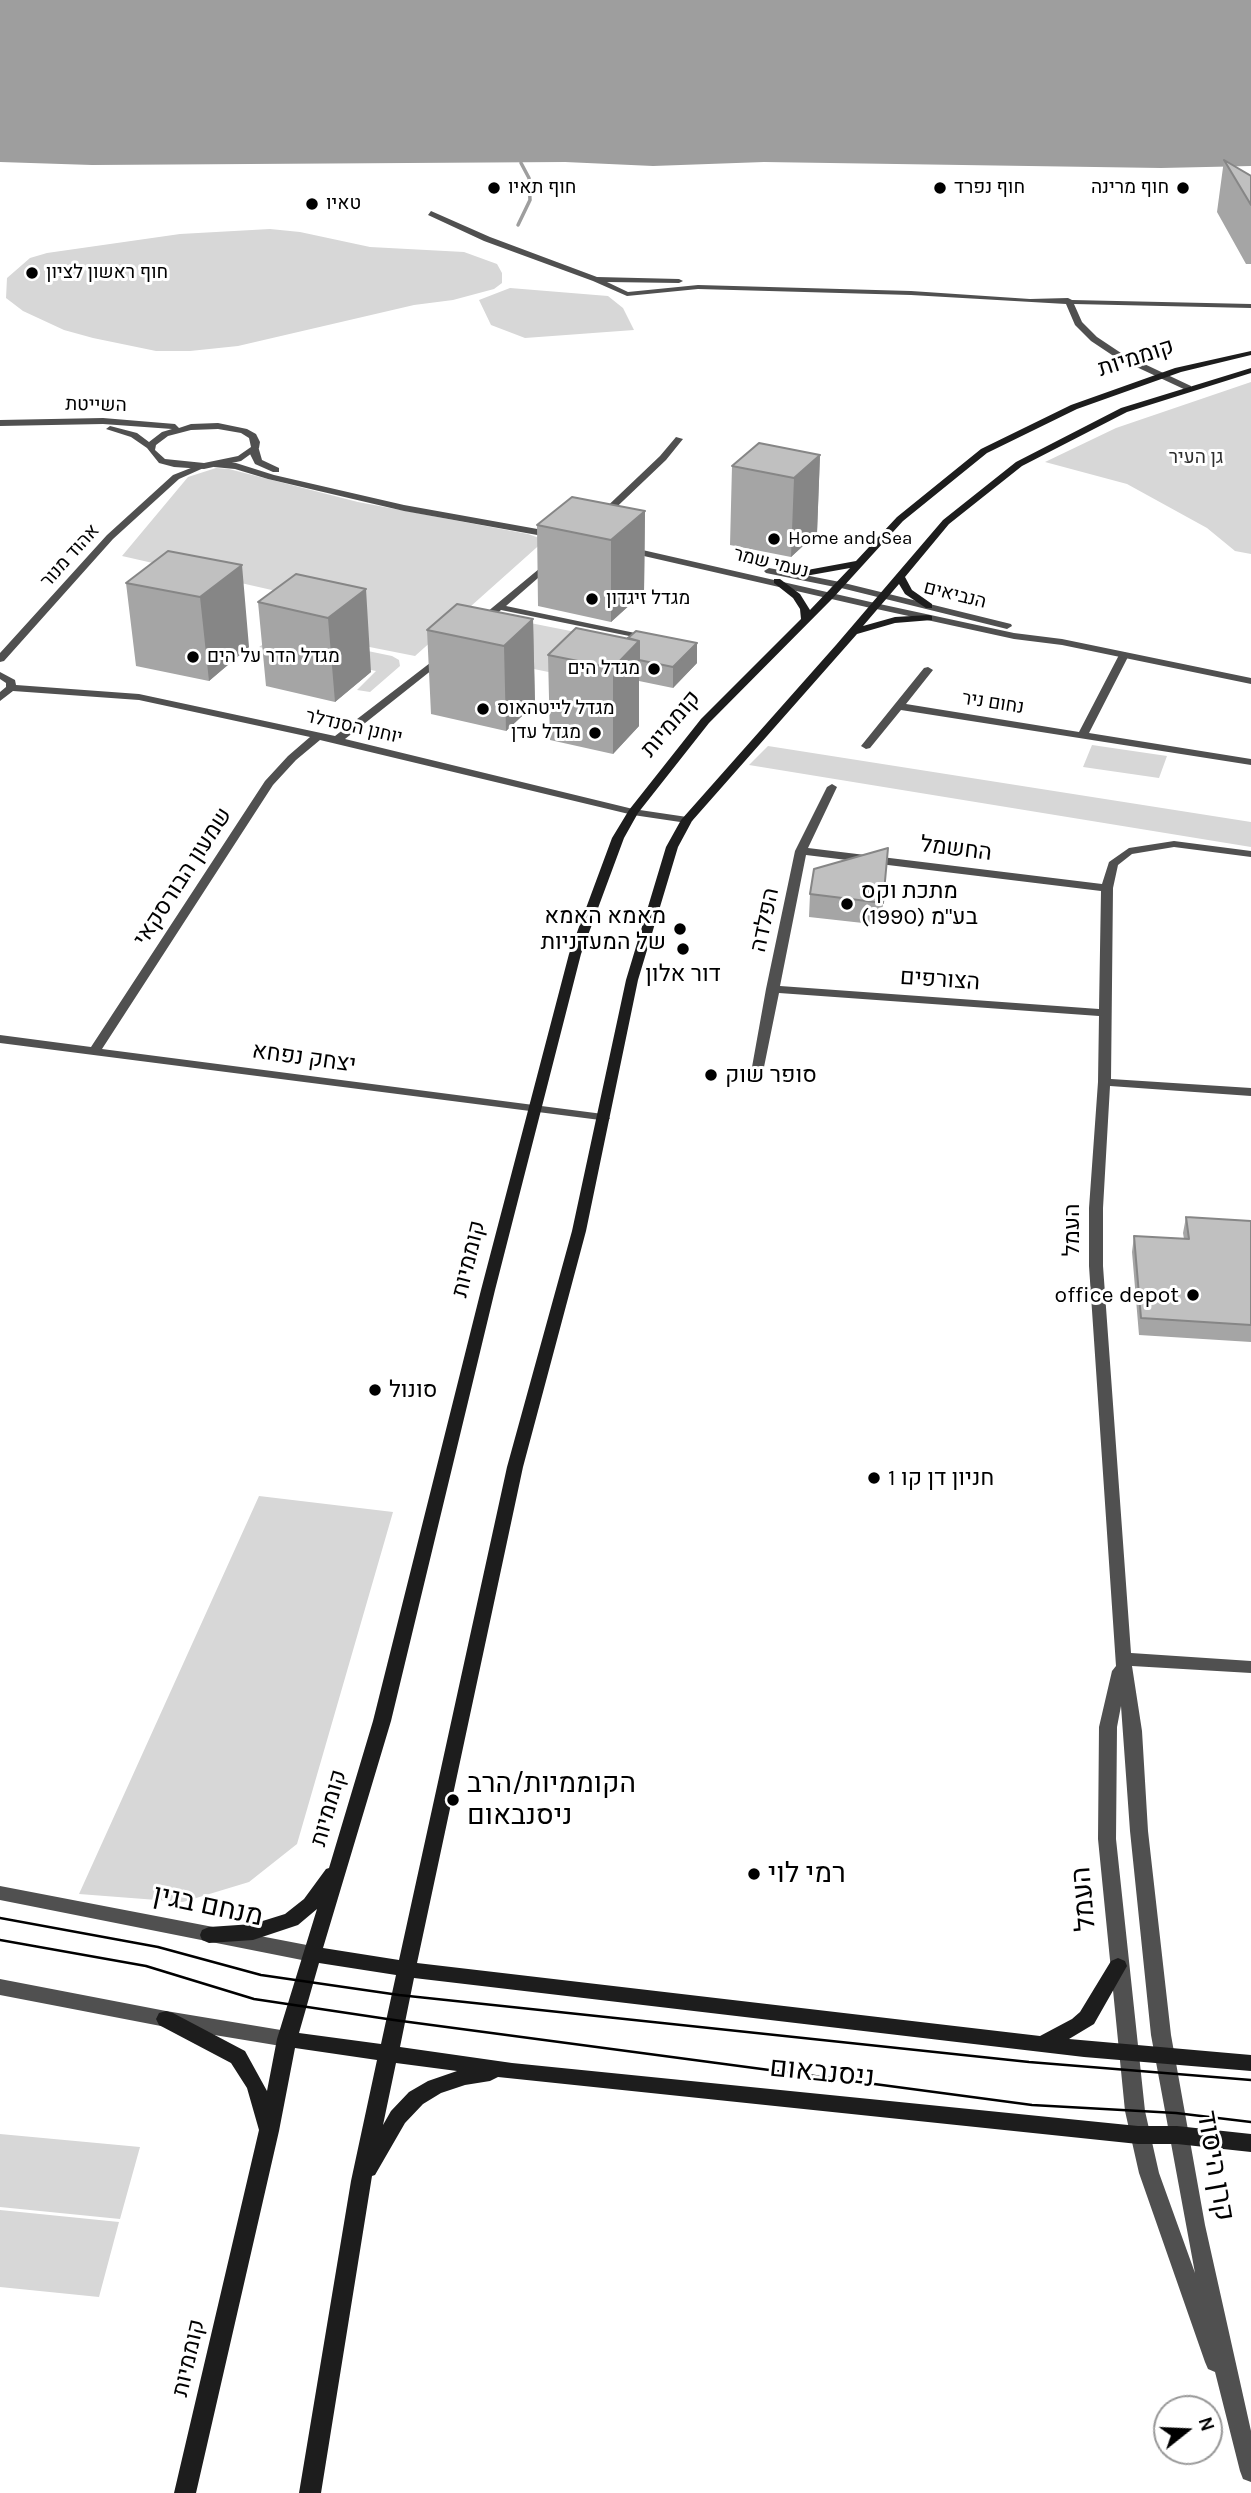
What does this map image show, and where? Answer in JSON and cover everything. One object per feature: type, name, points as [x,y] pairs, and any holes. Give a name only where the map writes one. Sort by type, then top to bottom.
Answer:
[{"type":"main road","name":"קוממיות","points":[[185,2493],[269,2131],[287,2039],[382,1721],[575,954],[618,838],[633,811],[705,720],[830,596],[900,519],[984,451],[1074,407],[1162,375],[1251,353]]},
{"type":"main road","name":"קוממיות","points":[[310,2493],[361,2181],[515,1467],[579,1231],[644,936],[672,847],[687,820],[946,522],[1019,464],[1124,410],[1251,370]]},
{"type":"main road","points":[[794,575],[858,564]]},
{"type":"main road","points":[[900,576],[908,592],[929,606]]},
{"type":"main road","points":[[777,582],[797,596],[806,620]]},
{"type":"main road","points":[[854,631],[895,620],[929,618]]},
{"type":"main road","points":[[209,1935],[253,1932],[291,1920],[310,1904],[341,1861]]},
{"type":"main road","name":"מנחם בגין","points":[[312,1954],[405,1969]]},
{"type":"main road","points":[[1043,2043],[1079,2025],[1087,2018],[1118,1966]]},
{"type":"main road","points":[[405,1969],[1129,2053],[1251,2063]]},
{"type":"main road","points":[[166,2019],[238,2057],[256,2086],[269,2131]]},
{"type":"main road","points":[[287,2039],[387,2054]]},
{"type":"main road","name":"ניסנבאום","points":[[387,2054],[512,2071],[1088,2127],[1138,2135],[1177,2135],[1251,2143]]},
{"type":"main road","points":[[361,2181],[398,2117],[416,2098],[435,2087],[465,2077],[512,2071]]},
{"type":"street","points":[[431,213],[487,239],[596,279],[616,291],[642,295],[685,286],[1251,306]]},
{"type":"street","points":[[596,279],[943,290],[1068,300]]},
{"type":"street","points":[[616,291],[623,283],[640,280]]},
{"type":"street","points":[[1068,300],[1078,323],[1094,339],[1118,355],[1188,388]]},
{"type":"street","name":"השייטת","points":[[0,423],[103,421],[191,427],[218,426],[244,431],[256,442],[255,448]]},
{"type":"street","points":[[169,482],[169,468],[155,456],[151,447],[165,434],[191,427]]},
{"type":"street","name":"השייטת","points":[[0,429],[107,428],[134,435],[151,447]]},
{"type":"street","points":[[595,523],[663,458],[679,439]]},
{"type":"street","points":[[217,465],[242,458],[255,448]]},
{"type":"street","points":[[255,448],[255,458],[263,465],[350,496]]},
{"type":"street","points":[[163,461],[204,466],[236,466],[350,496],[564,539]]},
{"type":"street","name":"אהוד מנור","points":[[0,659],[110,537],[169,482],[188,471],[204,466]]},
{"type":"street","name":"נעמי שמר","points":[[619,548],[875,606]]},
{"type":"street","points":[[468,634],[561,554]]},
{"type":"street","name":"נעמי שמר","points":[[659,556],[794,575],[840,585]]},
{"type":"street","name":"הנביאים","points":[[840,585],[1024,630],[1062,642]]},
{"type":"street","name":"הנביאים","points":[[875,606],[1014,636],[1062,642],[1251,681]]},
{"type":"street","points":[[499,607],[635,636]]},
{"type":"street","points":[[337,740],[452,648]]},
{"type":"street","points":[[1082,736],[1124,655]]},
{"type":"street","points":[[866,746],[928,670]]},
{"type":"street","points":[[0,676],[10,682],[11,688],[0,698]]},
{"type":"street","name":"יוחנן הסנדלר","points":[[11,688],[139,697],[337,740],[633,811],[687,820]]},
{"type":"street","name":"נחום ניר","points":[[898,706],[1251,762]]},
{"type":"street","name":"שמעון הבורסקאי","points":[[95,1050],[269,783],[292,758],[318,736]]},
{"type":"street","name":"הפלדה","points":[[758,1067],[801,852],[832,787]]},
{"type":"street","name":"העמל","points":[[1164,2056],[1139,1831],[1133,1731],[1123,1659],[1096,1266],[1096,1209],[1104,1082],[1107,888],[1113,864],[1129,851],[1174,844],[1251,854]]},
{"type":"street","name":"החשמל","points":[[801,852],[1107,888]]},
{"type":"street","name":"הצורפים","points":[[772,989],[1105,1013]]},
{"type":"street","name":"יצחק נפחא","points":[[0,1040],[95,1050],[534,1111],[603,1118]]},
{"type":"street","points":[[1104,1082],[1251,1092]]},
{"type":"street","points":[[1123,1659],[1251,1667]]},
{"type":"street","name":"העמל","points":[[1123,1659],[1108,1727],[1107,1816],[1118,1966],[1138,2135]]},
{"type":"street","name":"מנחם בגין","points":[[0,1893],[312,1954]]},
{"type":"street","points":[[0,1987],[287,2039]]},
{"type":"street","name":"קרן היסוד","points":[[1164,2056],[1176,2113],[1177,2135],[1234,2409],[1251,2471]]},
{"type":"street","name":"קרן היסוד","points":[[1138,2135],[1165,2221],[1234,2409]]},
{"type":"green space","points":[[270,229],[300,232],[370,247],[464,252],[497,264],[502,273],[502,283],[494,289],[453,300],[414,305],[238,346],[190,351],[156,351],[64,330],[23,311],[6,298],[7,278],[30,258],[47,253],[180,234]]},
{"type":"green space","points":[[510,288],[608,296],[623,308],[634,330],[525,338],[491,325],[479,300]]},
{"type":"green space","name":"גן העיר","points":[[1251,382],[1251,554],[1235,551],[1207,528],[1127,484],[1045,462],[1116,428]]},
{"type":"green space","points":[[216,468],[358,502],[528,534],[545,540],[415,656],[329,639],[285,593],[122,556],[188,477]]},
{"type":"green space","points":[[510,619],[616,640],[578,678],[470,656]]},
{"type":"green space","points":[[294,624],[324,642],[392,656],[399,660],[400,666],[370,692],[357,690],[376,671],[259,647]]},
{"type":"green space","points":[[1092,745],[1167,756],[1159,778],[1083,767]]},
{"type":"green space","points":[[768,746],[1251,822],[1251,847],[749,765]]},
{"type":"green space","points":[[259,1496],[393,1512],[297,1844],[249,1882],[183,1902],[79,1894]]},
{"type":"green space","points":[[0,2134],[140,2147],[120,2219],[0,2207]]},
{"type":"green space","points":[[0,2210],[119,2222],[99,2297],[0,2287]]},
{"type":"shaded area","points":[[0,0],[1251,0],[1251,166],[1161,168],[764,162],[653,166],[565,162],[92,165],[0,162]]},
{"type":"building","points":[[1224,160],[1251,176],[1251,205]]},
{"type":"building","points":[[759,443],[820,455],[794,478],[732,466]]},
{"type":"building","points":[[572,497],[645,511],[611,540],[537,525]]},
{"type":"building","points":[[168,551],[242,565],[200,597],[126,583]]},
{"type":"building","points":[[296,574],[366,589],[328,618],[258,602]]},
{"type":"building","points":[[457,604],[533,619],[504,646],[427,630]]},
{"type":"building","points":[[576,628],[639,641],[613,668],[548,655]]},
{"type":"building","points":[[636,631],[697,643],[673,667],[639,660],[639,641],[628,638]]},
{"type":"building","points":[[888,848],[883,903],[810,894],[814,869]]},
{"type":"building","name":"office depot","points":[[1186,1217],[1251,1221],[1251,1325],[1141,1318],[1134,1236],[1189,1239]]},
{"type":"waterway","points":[[518,225],[530,200],[529,178],[521,163]]},
{"type":"tram line","points":[[0,1918],[158,1947],[261,1975],[399,1995],[1029,2062],[1251,2080]]},
{"type":"tram line","points":[[0,1940],[146,1966],[254,1999],[394,2020],[1032,2105],[1176,2113],[1251,2122]]},
{"type":"place","name":"חוף תאיו","points":[[494,188]]},
{"type":"place","name":"חוף נפרד","points":[[940,188]]},
{"type":"place","name":"חוף מרינה","points":[[1183,188]]},
{"type":"place","name":"טאיו","points":[[312,204]]},
{"type":"place","name":"חוף ראשון לציון","points":[[32,273]]},
{"type":"place","name":"Home and Sea","points":[[774,539]]},
{"type":"place","name":"מגדל זיגדון","points":[[592,599]]},
{"type":"place","name":"מגדל הדר על הים","points":[[193,657]]},
{"type":"place","name":"מגדל הים","points":[[654,669]]},
{"type":"place","name":"מגדל לייטהאוס","points":[[483,709]]},
{"type":"place","name":"מגדל עדן","points":[[595,733]]},
{"type":"place","name":"מתכת וקס (1990) בע\"מ","points":[[847,904]]},
{"type":"place","name":"מאמא האמא של המעדניות","points":[[680,929]]},
{"type":"place","name":"דור אלון","points":[[683,949]]},
{"type":"place","name":"סופר שוק","points":[[711,1075]]},
{"type":"place","name":"office depot","points":[[1193,1295]]},
{"type":"place","name":"סונול","points":[[375,1390]]},
{"type":"place","name":"חניון דן קו 1","points":[[874,1478]]},
{"type":"place","name":"הקוממיות/הרב ניסנבאום","points":[[453,1800]]},
{"type":"place","name":"רמי לוי","points":[[754,1874]]}]
